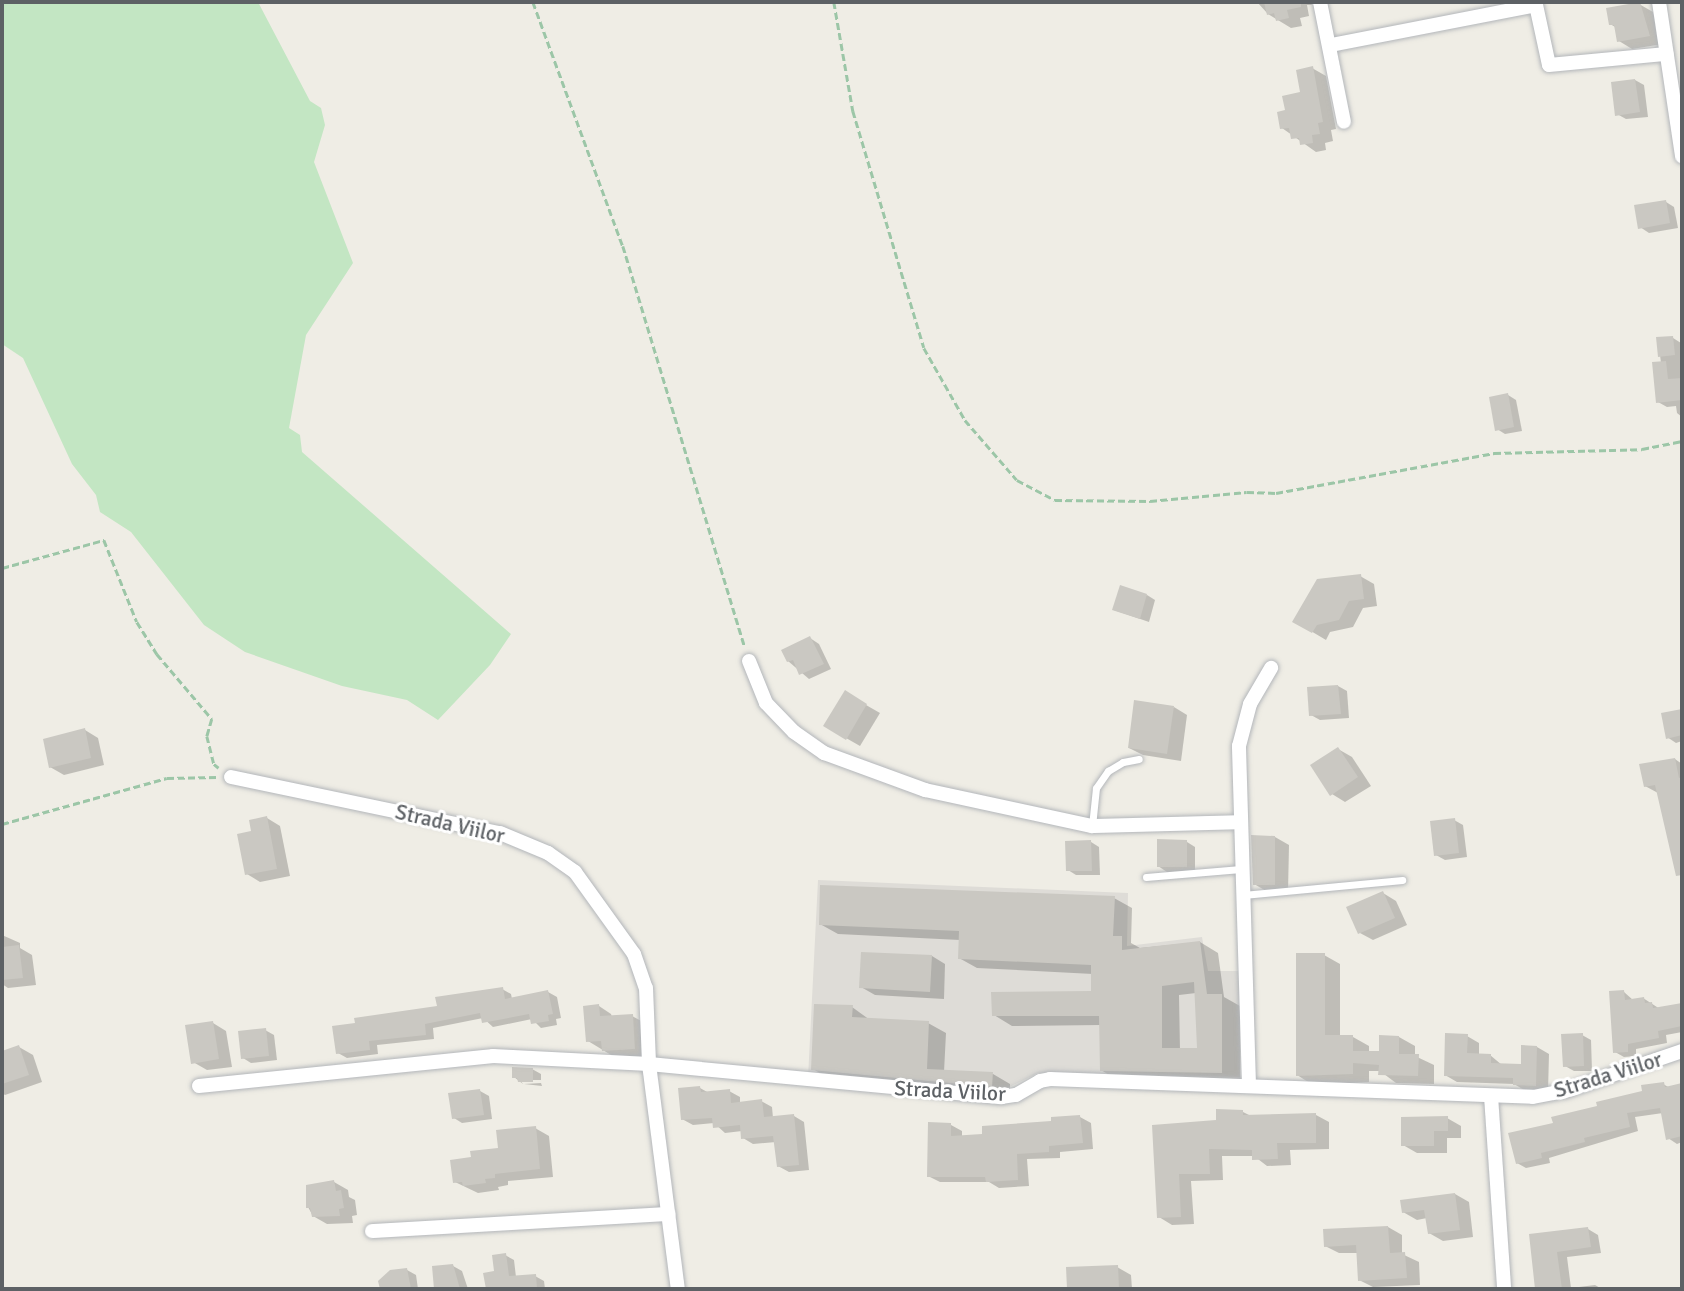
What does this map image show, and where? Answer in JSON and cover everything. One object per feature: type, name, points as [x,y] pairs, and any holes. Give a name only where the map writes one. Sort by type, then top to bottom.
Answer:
[{"type":"street","points":[[1320,2],[1331,45],[1344,122]]},
{"type":"street","points":[[1659,2],[1682,156]]},
{"type":"street","points":[[1331,45],[1536,5],[1549,65],[1666,54]]},
{"type":"street","points":[[750,661],[766,703],[794,732],[824,753],[925,790],[1092,826],[1240,822]]},
{"type":"street","points":[[1249,1085],[1239,746],[1244,721],[1270,668]]},
{"type":"street","name":"Strada Viilor","points":[[231,777],[499,834],[548,853],[575,872],[634,954],[646,988],[649,1065],[678,1289]]},
{"type":"street","name":"Strada Viilor","points":[[199,1086],[494,1056],[649,1065],[1001,1097],[1016,1095],[1040,1081],[1050,1079],[1533,1097],[1565,1091],[1682,1051]]},
{"type":"street","points":[[1491,1096],[1504,1289]]},
{"type":"street","points":[[372,1231],[668,1214]]},
{"type":"lane","points":[[1092,826],[1096,788],[1108,771],[1123,762],[1139,759]]},
{"type":"lane","points":[[1146,877],[1241,869]]},
{"type":"lane","points":[[1242,895],[1402,880]]},
{"type":"path","points":[[533,2],[623,246],[750,661]]},
{"type":"path","points":[[834,2],[853,111],[924,348],[974,430],[1017,480],[1055,500],[1150,501],[1247,492],[1276,493],[1494,453],[1642,449],[1682,441]]},
{"type":"path","points":[[2,568],[104,540],[137,622],[157,654],[205,707],[212,719],[207,736],[214,764],[231,777]]},
{"type":"path","points":[[2,824],[167,778],[231,777]]},
{"type":"shaded area","points":[[818,880],[1128,893],[1127,946],[1202,937],[1208,971],[1240,971],[1241,1077],[1038,1073],[1001,1091],[808,1078]]},
{"type":"green space","points":[[2,2],[258,2],[310,101],[321,108],[325,125],[314,162],[353,263],[306,335],[289,428],[300,435],[302,452],[511,634],[490,665],[438,720],[407,700],[342,686],[245,652],[204,625],[131,532],[100,512],[96,495],[72,464],[23,358],[2,344]]},
{"type":"building","points":[[1264,2],[1301,2],[1301,7],[1287,10],[1289,18],[1276,21],[1274,13],[1267,15]]},
{"type":"building","points":[[1640,2],[1650,36],[1617,42],[1614,25],[1609,25],[1606,8]]},
{"type":"building","points":[[1313,66],[1323,122],[1318,123],[1320,134],[1312,135],[1313,143],[1300,145],[1299,138],[1291,139],[1289,128],[1280,129],[1277,112],[1285,110],[1282,96],[1300,92],[1296,70]]},
{"type":"building","points":[[1635,79],[1640,112],[1615,116],[1611,82]]},
{"type":"building","points":[[1666,200],[1670,223],[1638,229],[1634,205]]},
{"type":"building","points":[[1673,336],[1675,355],[1658,357],[1656,337]]},
{"type":"building","points":[[1666,361],[1668,379],[1682,378],[1682,400],[1656,403],[1652,362]]},
{"type":"building","points":[[1508,393],[1514,427],[1495,431],[1489,397]]},
{"type":"building","points":[[1361,574],[1364,599],[1349,601],[1339,620],[1317,625],[1312,633],[1292,622],[1317,579]]},
{"type":"building","points":[[1120,585],[1147,594],[1140,619],[1112,610]]},
{"type":"building","points":[[810,636],[824,664],[799,675],[793,660],[787,662],[781,650]]},
{"type":"building","points":[[1338,685],[1341,714],[1309,716],[1307,687]]},
{"type":"building","points":[[845,690],[867,704],[846,740],[823,726]]},
{"type":"building","points":[[1134,700],[1174,706],[1167,754],[1128,748]]},
{"type":"building","points":[[1682,709],[1682,735],[1666,739],[1661,713]]},
{"type":"building","points":[[85,728],[91,758],[49,768],[43,739]]},
{"type":"building","points":[[1338,747],[1358,777],[1330,796],[1310,765]]},
{"type":"building","points":[[1675,758],[1679,778],[1682,777],[1682,875],[1676,876],[1655,785],[1644,787],[1639,764]]},
{"type":"building","points":[[267,816],[277,869],[245,875],[237,834],[251,831],[249,820]]},
{"type":"building","points":[[1455,818],[1459,853],[1434,856],[1430,821]]},
{"type":"building","points":[[1251,835],[1275,836],[1275,885],[1253,885]]},
{"type":"building","points":[[1157,839],[1187,840],[1187,867],[1157,867]]},
{"type":"building","points":[[1091,840],[1092,871],[1066,871],[1065,841]]},
{"type":"building","points":[[820,885],[1115,896],[1113,936],[1122,936],[1122,950],[1200,941],[1207,994],[1222,994],[1222,1073],[1100,1071],[1099,1016],[992,1016],[991,992],[1091,991],[1091,965],[958,959],[959,931],[819,925]],"holes":[[[1194,982],[1197,1048],[1162,1048],[1162,986]]]},
{"type":"building","points":[[1383,891],[1395,918],[1358,934],[1346,907]]},
{"type":"building","points":[[19,945],[23,978],[2,980],[2,947]]},
{"type":"building","points":[[861,952],[932,955],[930,992],[859,988]]},
{"type":"building","points":[[1296,953],[1325,953],[1325,1035],[1353,1035],[1353,1051],[1379,1051],[1379,1035],[1399,1036],[1399,1054],[1419,1054],[1418,1076],[1378,1075],[1379,1065],[1353,1063],[1353,1074],[1296,1076]]},
{"type":"building","points":[[503,987],[505,999],[548,990],[553,1014],[548,1015],[549,1021],[531,1024],[529,1014],[482,1023],[480,1013],[425,1024],[426,1035],[369,1041],[370,1050],[336,1054],[332,1026],[355,1023],[354,1018],[437,1006],[435,997]]},
{"type":"building","points":[[1624,990],[1625,1000],[1644,997],[1645,1003],[1652,1002],[1653,1008],[1682,1003],[1682,1026],[1658,1031],[1659,1038],[1628,1044],[1628,1052],[1613,1053],[1609,991]]},
{"type":"building","points":[[599,1004],[600,1016],[633,1014],[635,1049],[602,1051],[601,1041],[586,1042],[583,1006]]},
{"type":"building","points":[[814,1004],[853,1005],[852,1017],[929,1021],[927,1069],[993,1072],[992,1087],[811,1070]]},
{"type":"building","points":[[213,1021],[219,1059],[191,1064],[185,1025]]},
{"type":"building","points":[[266,1028],[269,1056],[241,1059],[238,1031]]},
{"type":"building","points":[[1445,1033],[1468,1034],[1467,1053],[1491,1054],[1491,1063],[1521,1064],[1521,1045],[1537,1046],[1536,1086],[1513,1085],[1513,1078],[1444,1076]]},
{"type":"building","points":[[1583,1033],[1584,1066],[1563,1067],[1561,1034]]},
{"type":"building","points":[[19,1045],[29,1075],[2,1084],[2,1051]]},
{"type":"building","points":[[512,1067],[533,1068],[533,1082],[518,1082],[517,1078],[512,1078]]},
{"type":"building","points":[[1664,1082],[1665,1087],[1682,1083],[1682,1136],[1666,1140],[1660,1108],[1627,1113],[1630,1127],[1584,1138],[1585,1142],[1541,1153],[1542,1158],[1516,1164],[1508,1133],[1553,1123],[1551,1117],[1642,1091],[1641,1085]]},
{"type":"building","points":[[700,1086],[701,1092],[730,1089],[731,1103],[762,1099],[764,1117],[794,1114],[799,1165],[777,1167],[773,1136],[741,1139],[740,1125],[713,1128],[712,1118],[681,1120],[678,1088]]},
{"type":"building","points":[[480,1089],[484,1115],[452,1119],[448,1093]]},
{"type":"building","points":[[1216,1109],[1243,1110],[1243,1115],[1316,1113],[1316,1143],[1277,1143],[1278,1159],[1252,1160],[1252,1150],[1209,1149],[1210,1174],[1179,1174],[1181,1217],[1157,1218],[1152,1125],[1216,1120]]},
{"type":"building","points":[[1080,1115],[1083,1143],[1049,1146],[1049,1152],[1017,1154],[1018,1180],[986,1182],[985,1177],[927,1177],[928,1122],[951,1123],[951,1136],[982,1134],[982,1126],[1051,1121],[1051,1117]]},
{"type":"building","points":[[1448,1116],[1448,1131],[1434,1131],[1434,1146],[1401,1146],[1401,1117]]},
{"type":"building","points":[[536,1126],[540,1169],[495,1174],[495,1178],[485,1179],[486,1183],[463,1186],[462,1182],[453,1183],[450,1160],[471,1157],[470,1151],[498,1148],[496,1130]]},
{"type":"building","points":[[334,1180],[336,1191],[341,1190],[344,1208],[339,1209],[340,1216],[312,1217],[310,1208],[306,1208],[306,1185]]},
{"type":"building","points":[[1455,1193],[1460,1230],[1428,1234],[1424,1210],[1402,1213],[1400,1200]]},
{"type":"building","points":[[1388,1226],[1390,1253],[1405,1252],[1407,1278],[1358,1281],[1356,1245],[1324,1247],[1323,1229]]},
{"type":"building","points":[[1588,1227],[1591,1247],[1557,1252],[1562,1289],[1535,1289],[1529,1234]]},
{"type":"building","points":[[506,1253],[509,1276],[536,1274],[537,1289],[486,1289],[483,1273],[494,1271],[492,1255]]},
{"type":"building","points":[[453,1264],[460,1289],[434,1289],[432,1266]]},
{"type":"building","points":[[1118,1265],[1119,1289],[1067,1289],[1066,1267]]},
{"type":"building","points":[[407,1268],[411,1289],[380,1289],[378,1281],[390,1270]]}]
